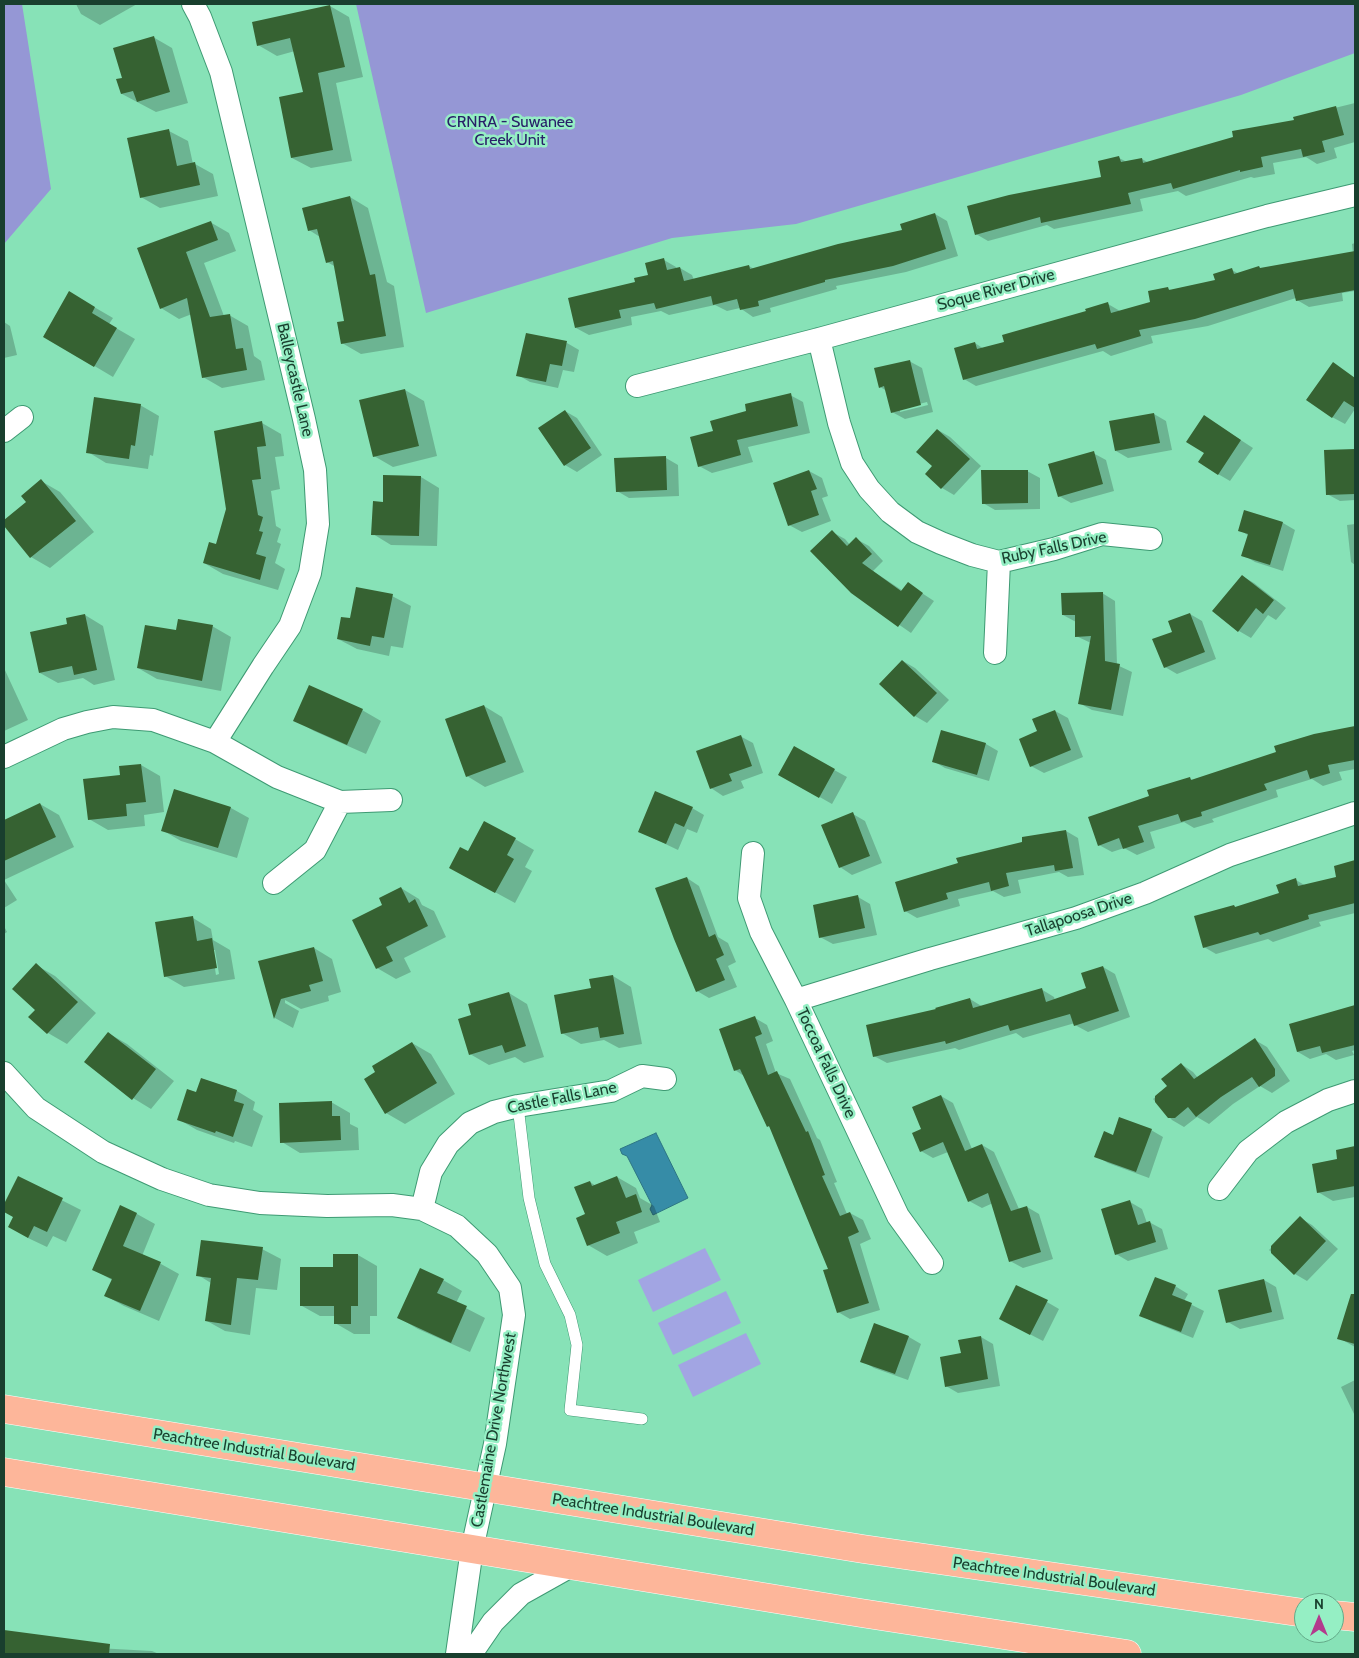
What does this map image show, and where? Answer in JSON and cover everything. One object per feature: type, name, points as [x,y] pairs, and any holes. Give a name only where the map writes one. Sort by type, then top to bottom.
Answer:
[{"type":"highway","name":"Peachtree Industrial Boulevard","points":[[4,1409],[863,1549],[1294,1613]]},
{"type":"highway","points":[[4,1472],[861,1613],[1127,1654]]},
{"type":"street","name":"Balleycastle Lane","points":[[193,4],[220,72],[234,130],[313,461],[318,524],[310,573],[290,626],[215,742]]},
{"type":"street","name":"Soque River Drive","points":[[637,386],[819,339],[1266,216],[1355,195]]},
{"type":"street","name":"Ruby Falls Drive","points":[[819,339],[852,463],[869,489],[890,512],[917,532],[972,555],[1000,562],[1054,549],[1102,534],[1151,539]]},
{"type":"street","points":[[4,431],[22,416]]},
{"type":"street","points":[[995,653],[1000,562]]},
{"type":"street","points":[[4,757],[63,729],[114,717],[153,720],[215,742],[277,777],[340,802],[391,800]]},
{"type":"street","points":[[274,883],[315,850],[340,802]]},
{"type":"street","name":"Tallapoosa Drive","points":[[796,1000],[930,959],[1076,918],[1144,893],[1230,855],[1355,813]]},
{"type":"street","name":"Toccoa Falls Drive","points":[[754,853],[749,898],[761,932],[796,1000],[898,1216],[932,1263]]},
{"type":"street","name":"Castlemaine Drive Northwest","points":[[4,1075],[36,1108],[103,1152],[162,1179],[209,1195],[260,1204],[392,1205],[422,1209],[457,1226],[487,1254],[510,1288],[514,1315],[495,1444],[472,1549],[457,1654]]},
{"type":"street","name":"Castle Falls Lane","points":[[422,1209],[431,1172],[448,1144],[470,1123],[494,1112],[518,1106],[611,1091],[642,1076],[665,1079]]},
{"type":"street","points":[[1219,1189],[1248,1151],[1286,1122],[1328,1100],[1355,1091]]},
{"type":"street","points":[[472,1654],[493,1622],[521,1594],[571,1566]]},
{"type":"lane","points":[[518,1106],[529,1198],[545,1264],[570,1315],[577,1345],[570,1410],[642,1419]]},
{"type":"shaded area","points":[[656,1133],[688,1198],[653,1215],[650,1209],[652,1205],[627,1156],[622,1154],[620,1149]]},
{"type":"shaded area","points":[[705,1248],[721,1280],[653,1312],[638,1280]]},
{"type":"shaded area","points":[[726,1291],[741,1323],[673,1355],[658,1323]]},
{"type":"shaded area","points":[[746,1333],[761,1364],[693,1397],[678,1365]]},
{"type":"green space","points":[[4,4],[22,4],[51,189],[4,244]]},
{"type":"green space","name":"CRNRA - Suwanee Creek Unit","points":[[356,4],[1355,4],[1355,53],[1241,95],[796,224],[672,238],[426,313]]},
{"type":"building","points":[[330,5],[345,67],[318,73],[333,150],[291,158],[279,97],[303,92],[290,38],[257,46],[252,22]]},
{"type":"building","points":[[154,36],[170,92],[137,102],[133,91],[121,94],[116,79],[122,78],[113,48]]},
{"type":"building","points":[[1336,106],[1344,135],[1322,141],[1325,152],[1303,157],[1301,149],[1261,157],[1263,167],[1240,172],[1240,170],[1173,189],[1171,183],[1128,193],[1131,204],[1041,223],[1040,217],[975,235],[967,206],[1009,195],[1101,177],[1098,161],[1119,156],[1121,162],[1142,158],[1143,163],[1233,137],[1232,131],[1294,120],[1293,117]]},
{"type":"building","points":[[169,129],[177,166],[195,162],[200,185],[140,198],[127,138]]},
{"type":"building","points":[[350,196],[370,275],[375,274],[386,336],[341,344],[337,322],[344,321],[333,261],[326,263],[317,229],[308,231],[302,208]]},
{"type":"building","points":[[935,213],[946,249],[893,266],[825,280],[825,282],[758,301],[759,306],[740,310],[737,299],[713,305],[711,296],[656,309],[654,303],[619,310],[621,318],[575,328],[568,298],[635,282],[634,278],[648,275],[645,263],[664,258],[667,270],[680,267],[684,281],[749,265],[750,269],[838,244],[902,230],[900,224]]},
{"type":"building","points":[[211,221],[218,240],[186,252],[210,317],[230,314],[236,349],[243,348],[247,370],[202,378],[187,298],[160,309],[137,248]]},
{"type":"building","points":[[1355,251],[1355,290],[1296,301],[1293,289],[1195,319],[1139,330],[1141,336],[1097,349],[1095,344],[963,380],[954,348],[975,342],[977,349],[1004,342],[1002,335],[1086,311],[1085,309],[1108,302],[1111,313],[1150,302],[1148,291],[1168,287],[1169,290],[1215,280],[1213,274],[1232,268],[1234,274],[1259,266],[1260,268]]},
{"type":"building","points":[[69,291],[95,307],[92,313],[117,328],[94,367],[43,337]]},
{"type":"building","points":[[526,333],[567,341],[562,366],[550,364],[546,382],[516,376]]},
{"type":"building","points":[[910,360],[921,405],[891,413],[884,386],[879,388],[874,368]]},
{"type":"building","points":[[1333,362],[1355,378],[1355,408],[1344,401],[1332,418],[1306,400]]},
{"type":"building","points":[[405,389],[419,446],[373,457],[359,400]]},
{"type":"building","points":[[791,393],[798,426],[737,440],[741,455],[698,467],[690,437],[713,431],[710,421],[746,411],[745,404]]},
{"type":"building","points":[[94,397],[141,404],[135,446],[131,445],[129,459],[86,453]]},
{"type":"building","points":[[565,410],[591,448],[564,466],[538,428]]},
{"type":"building","points":[[1154,413],[1160,443],[1115,451],[1109,421]]},
{"type":"building","points":[[1204,415],[1241,440],[1218,475],[1198,462],[1204,453],[1186,442]]},
{"type":"building","points":[[262,421],[266,446],[257,447],[261,479],[252,480],[258,515],[263,517],[259,531],[263,532],[256,554],[266,557],[260,580],[203,563],[209,542],[216,544],[226,509],[214,431]]},
{"type":"building","points":[[937,429],[970,459],[941,489],[925,474],[932,466],[916,452]]},
{"type":"building","points":[[1355,449],[1355,494],[1326,495],[1324,450]]},
{"type":"building","points":[[1094,451],[1103,484],[1058,497],[1048,464]]},
{"type":"building","points":[[666,456],[667,490],[616,492],[614,458]]},
{"type":"building","points":[[809,470],[817,489],[811,491],[819,515],[788,526],[773,483]]},
{"type":"building","points":[[981,470],[1028,470],[1028,503],[982,504]]},
{"type":"building","points":[[383,475],[421,476],[419,536],[371,535],[373,501],[383,502]]},
{"type":"building","points":[[41,479],[76,521],[30,558],[4,526],[4,520],[26,502],[21,496]]},
{"type":"building","points":[[1244,510],[1283,522],[1270,565],[1241,556],[1248,534],[1238,531]]},
{"type":"building","points":[[832,530],[847,546],[856,537],[872,554],[862,563],[901,591],[908,582],[923,593],[898,627],[851,593],[810,551]]},
{"type":"building","points":[[1242,575],[1274,600],[1263,614],[1256,608],[1238,632],[1212,611]]},
{"type":"building","points":[[356,587],[393,594],[384,638],[372,636],[370,646],[337,639],[341,617],[350,618]]},
{"type":"building","points":[[1103,592],[1105,661],[1120,664],[1111,710],[1078,704],[1091,636],[1075,637],[1075,615],[1062,615],[1061,593]]},
{"type":"building","points":[[1190,613],[1205,652],[1164,668],[1152,639],[1172,632],[1168,621]]},
{"type":"building","points":[[85,614],[97,670],[74,675],[72,666],[39,673],[30,632],[67,624],[66,618]]},
{"type":"building","points":[[178,619],[213,625],[202,681],[137,668],[145,625],[176,630]]},
{"type":"building","points":[[902,660],[937,693],[914,717],[879,684]]},
{"type":"building","points":[[309,685],[363,709],[347,745],[293,721]]},
{"type":"building","points":[[484,705],[506,762],[466,777],[445,719]]},
{"type":"building","points":[[1055,710],[1071,750],[1030,767],[1019,739],[1037,731],[1032,719]]},
{"type":"building","points":[[1355,726],[1355,760],[1328,765],[1330,773],[1310,779],[1307,770],[1264,784],[1267,790],[1201,812],[1202,816],[1181,822],[1178,814],[1138,826],[1144,842],[1123,849],[1119,838],[1098,846],[1088,817],[1149,796],[1147,790],[1190,777],[1191,780],[1276,752],[1274,746],[1314,734]]},
{"type":"building","points":[[941,730],[986,743],[977,775],[932,762]]},
{"type":"building","points":[[741,735],[752,766],[729,774],[732,781],[710,789],[696,751]]},
{"type":"building","points":[[794,746],[835,769],[819,798],[778,775]]},
{"type":"building","points":[[141,764],[146,802],[126,804],[127,816],[88,820],[83,779],[120,775],[119,766]]},
{"type":"building","points":[[174,789],[231,807],[218,848],[161,831]]},
{"type":"building","points":[[655,791],[693,807],[684,827],[675,823],[666,844],[638,832]]},
{"type":"building","points":[[40,803],[56,837],[4,861],[4,820]]},
{"type":"building","points":[[853,812],[870,856],[839,868],[821,825]]},
{"type":"building","points":[[484,821],[516,838],[507,855],[514,859],[495,893],[449,868],[460,847],[468,851]]},
{"type":"building","points":[[1066,830],[1073,868],[1055,871],[1054,865],[1006,873],[1009,886],[991,891],[989,882],[946,893],[948,899],[904,912],[895,882],[958,863],[956,858],[1022,842],[1022,837]]},
{"type":"building","points":[[1355,860],[1355,903],[1308,915],[1309,919],[1260,935],[1258,932],[1203,948],[1194,916],[1234,905],[1235,907],[1279,893],[1276,885],[1296,878],[1298,886],[1336,877],[1334,866]]},
{"type":"building","points":[[687,877],[709,937],[715,934],[724,955],[716,959],[725,980],[696,992],[655,888]]},
{"type":"building","points":[[401,887],[409,903],[415,899],[428,926],[386,947],[393,961],[376,969],[352,920],[382,905],[379,898]]},
{"type":"building","points":[[858,895],[865,928],[819,938],[813,905]]},
{"type":"building","points":[[193,916],[197,941],[212,938],[217,968],[164,977],[155,922]]},
{"type":"building","points":[[314,947],[323,981],[309,985],[311,991],[281,999],[274,1019],[258,961]]},
{"type":"building","points":[[36,963],[78,1002],[47,1034],[28,1017],[35,1010],[12,989]]},
{"type":"building","points":[[1103,966],[1119,1011],[1074,1026],[1070,1014],[1010,1031],[1008,1025],[946,1044],[945,1041],[873,1057],[866,1025],[936,1009],[970,998],[973,1008],[1042,988],[1046,1002],[1086,988],[1081,973]]},
{"type":"building","points":[[613,975],[624,1034],[600,1038],[598,1027],[561,1034],[554,995],[591,988],[589,979]]},
{"type":"building","points":[[509,992],[526,1046],[505,1053],[502,1045],[469,1055],[458,1019],[471,1015],[468,1004]]},
{"type":"building","points":[[1355,1005],[1355,1045],[1322,1053],[1320,1046],[1297,1052],[1289,1024]]},
{"type":"building","points":[[755,1016],[762,1034],[755,1037],[768,1075],[777,1071],[806,1132],[808,1131],[825,1175],[822,1176],[840,1216],[850,1212],[859,1232],[848,1237],[869,1303],[837,1313],[823,1270],[828,1269],[769,1126],[767,1127],[740,1069],[734,1071],[719,1029]]},
{"type":"building","points":[[108,1032],[156,1069],[132,1100],[84,1062]]},
{"type":"building","points":[[1255,1038],[1275,1069],[1275,1076],[1259,1087],[1252,1077],[1221,1097],[1196,1117],[1188,1107],[1175,1118],[1168,1118],[1155,1102],[1155,1096],[1167,1086],[1161,1079],[1181,1063],[1194,1079]]},
{"type":"building","points":[[412,1042],[437,1083],[385,1114],[364,1079],[375,1072],[372,1066]]},
{"type":"building","points":[[201,1078],[237,1090],[234,1101],[244,1104],[233,1137],[177,1120],[187,1089],[196,1092]]},
{"type":"building","points":[[941,1095],[965,1151],[982,1144],[1011,1211],[1027,1206],[1041,1252],[1009,1262],[988,1193],[968,1202],[943,1142],[920,1152],[912,1133],[921,1129],[912,1107]]},
{"type":"building","points":[[332,1101],[332,1116],[340,1116],[341,1140],[280,1143],[279,1103]]},
{"type":"building","points":[[1119,1117],[1152,1129],[1136,1172],[1094,1157],[1104,1131],[1113,1135]]},
{"type":"building","points":[[1355,1146],[1355,1186],[1317,1193],[1312,1164],[1337,1159],[1336,1150]]},
{"type":"building","points":[[18,1176],[63,1198],[47,1232],[34,1226],[28,1238],[8,1227],[13,1217],[4,1212],[4,1204]]},
{"type":"building","points":[[617,1176],[626,1198],[636,1194],[642,1212],[616,1222],[620,1233],[587,1246],[576,1218],[585,1214],[574,1187],[590,1181],[592,1186]]},
{"type":"building","points":[[1130,1200],[1138,1225],[1150,1221],[1156,1242],[1115,1255],[1101,1209]]},
{"type":"building","points":[[120,1205],[137,1213],[123,1246],[161,1262],[140,1311],[104,1296],[112,1279],[92,1270]]},
{"type":"building","points":[[1300,1216],[1326,1241],[1294,1275],[1271,1253],[1271,1246]]},
{"type":"building","points":[[201,1240],[263,1247],[258,1280],[237,1278],[231,1325],[205,1321],[211,1278],[196,1276]]},
{"type":"building","points":[[333,1254],[358,1254],[358,1306],[351,1306],[351,1324],[334,1324],[334,1306],[300,1306],[300,1267],[333,1267]]},
{"type":"building","points":[[420,1268],[444,1279],[437,1293],[467,1306],[451,1343],[397,1318]]},
{"type":"building","points":[[1155,1277],[1176,1285],[1172,1295],[1192,1303],[1181,1332],[1139,1316]]},
{"type":"building","points":[[1264,1279],[1272,1312],[1226,1323],[1218,1290]]},
{"type":"building","points":[[1016,1285],[1048,1300],[1030,1335],[999,1319]]},
{"type":"building","points":[[1351,1294],[1355,1294],[1355,1344],[1337,1339]]},
{"type":"building","points":[[874,1323],[909,1336],[895,1374],[860,1362]]},
{"type":"building","points":[[981,1336],[988,1379],[945,1387],[940,1357],[961,1353],[958,1340]]},
{"type":"building","points":[[4,1630],[110,1644],[109,1654],[4,1654]]}]
